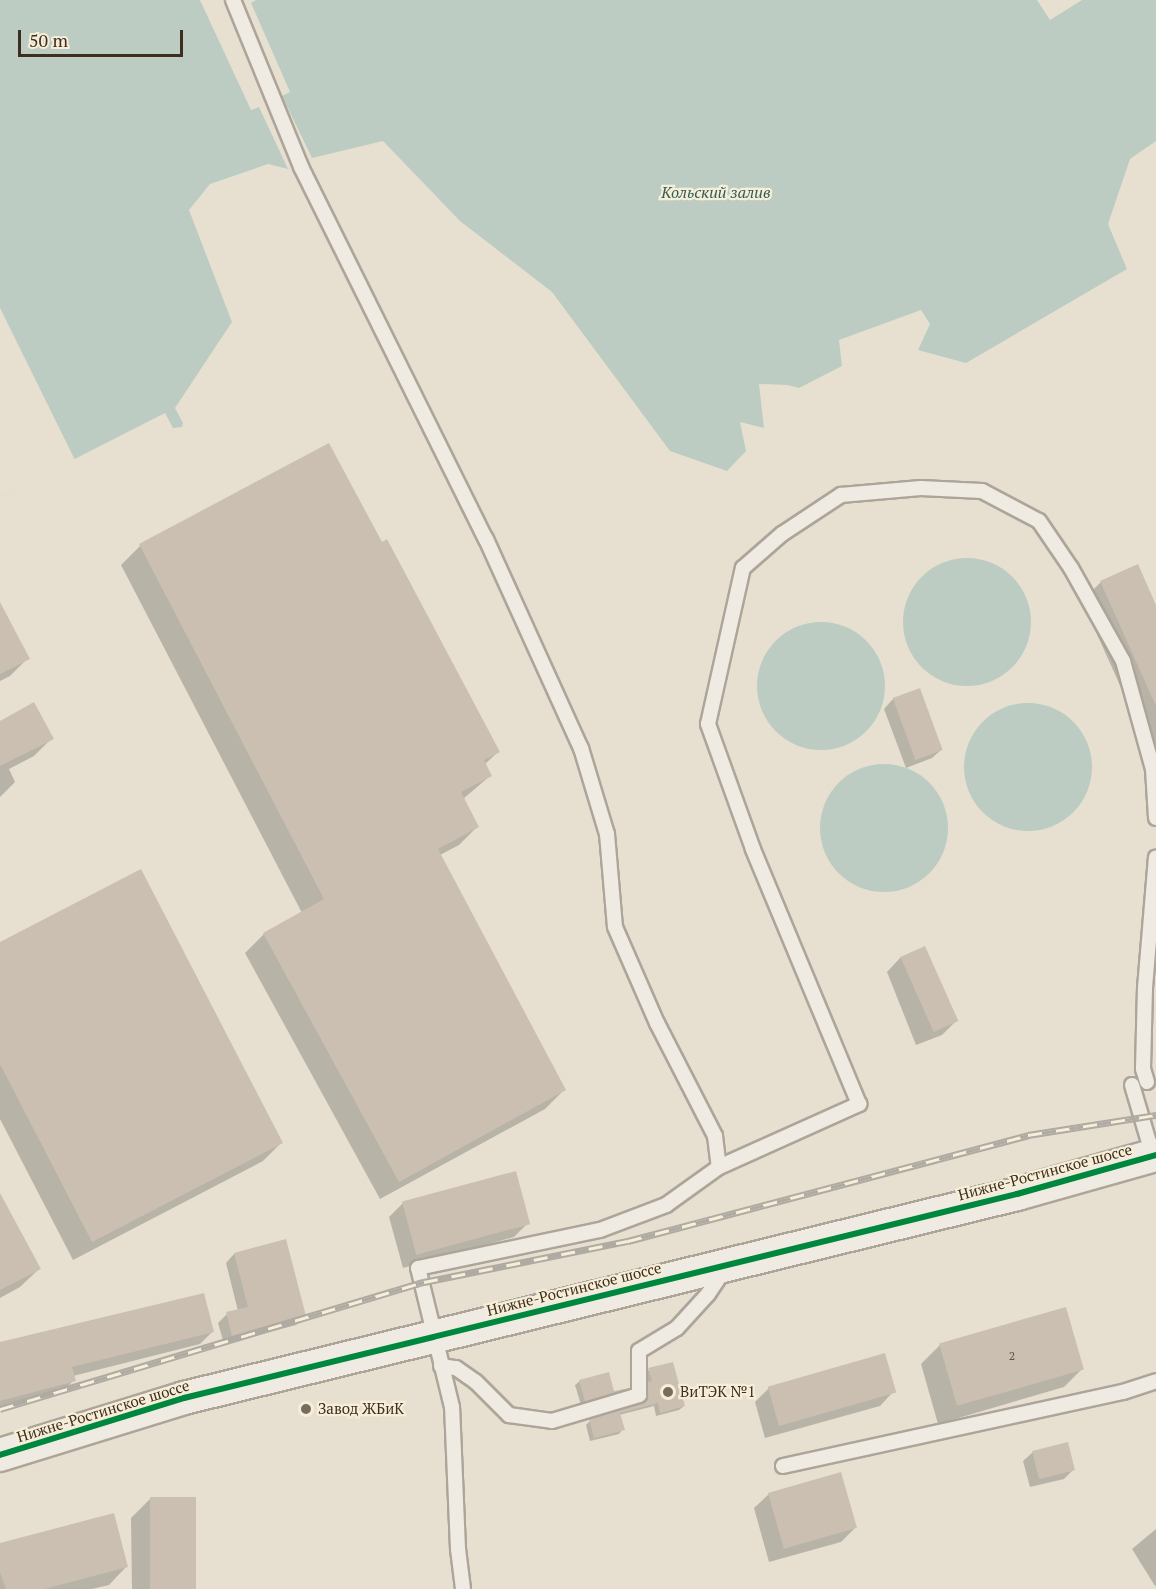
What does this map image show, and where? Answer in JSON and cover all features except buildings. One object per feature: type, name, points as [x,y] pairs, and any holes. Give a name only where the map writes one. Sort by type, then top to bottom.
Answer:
[{"type":"street","name":"Нижне-Ростинское шоссе","points":[[0,1455],[184,1398],[1017,1194],[1155,1157]]},
{"type":"lane","points":[[233,0],[301,167],[486,538],[581,748],[607,834],[615,927],[657,1023],[715,1136],[719,1167]]},
{"type":"lane","points":[[463,1589],[458,1549],[452,1407],[433,1336],[424,1282],[418,1268],[600,1230],[666,1205],[719,1167],[859,1104],[753,849],[708,724],[743,568],[782,534],[841,495],[921,488],[982,491],[1039,521],[1071,568],[1123,661],[1153,768],[1156,819]]},
{"type":"lane","points":[[1147,1082],[1143,1070],[1145,988],[1156,857]]},
{"type":"lane","points":[[1132,1085],[1155,1157]]},
{"type":"lane","points":[[441,1366],[456,1368],[476,1382],[509,1415],[552,1421],[639,1395],[639,1351],[677,1328],[708,1294],[728,1264]]},
{"type":"lane","points":[[783,1466],[1123,1392],[1156,1381]]},
{"type":"water","name":"Кольский залив","points":[[0,0],[1156,0],[1156,141],[1130,159],[1108,224],[1127,269],[966,363],[918,350],[930,324],[921,310],[839,340],[842,366],[799,388],[759,384],[764,428],[740,422],[746,451],[727,471],[670,451],[552,292],[460,221],[383,141],[312,158],[288,169],[268,164],[210,184],[189,210],[232,322],[175,408],[183,423],[182,427],[173,428],[165,413],[0,497]]},
{"type":"water","points":[[967,558],[991,563],[1012,577],[1026,598],[1031,622],[1026,646],[1012,667],[991,681],[967,686],[943,681],[922,667],[908,646],[903,622],[908,598],[922,577],[943,563]]},
{"type":"water","points":[[821,622],[845,627],[866,641],[880,662],[885,686],[880,710],[866,731],[845,745],[821,750],[797,745],[776,731],[762,710],[757,686],[762,662],[776,641],[797,627]]},
{"type":"water","points":[[1028,703],[1052,708],[1073,722],[1087,743],[1092,767],[1087,791],[1073,812],[1052,826],[1028,831],[1004,826],[983,812],[969,791],[964,767],[969,743],[983,722],[1004,708]]},
{"type":"water","points":[[884,764],[908,769],[929,783],[943,804],[948,828],[943,852],[929,873],[908,887],[884,892],[860,887],[839,873],[825,852],[820,828],[825,804],[839,783],[860,769]]},
{"type":"pier","points":[[200,0],[256,0],[251,3],[290,92],[282,96],[312,158],[288,169],[259,107],[251,110]]},
{"type":"pier","points":[[1037,0],[1082,0],[1050,20]]},
{"type":"pier","points":[[0,308],[75,460],[0,497]]},
{"type":"railway","points":[[0,1409],[424,1282],[628,1241],[1028,1135],[1156,1115]]},
{"type":"cycle path","points":[[0,1455],[184,1398],[1017,1194],[1156,1155]]},
{"type":"place","name":"ВиТЭК №1","points":[[668,1392]]},
{"type":"place","name":"Завод ЖБиК","points":[[306,1409]]}]
